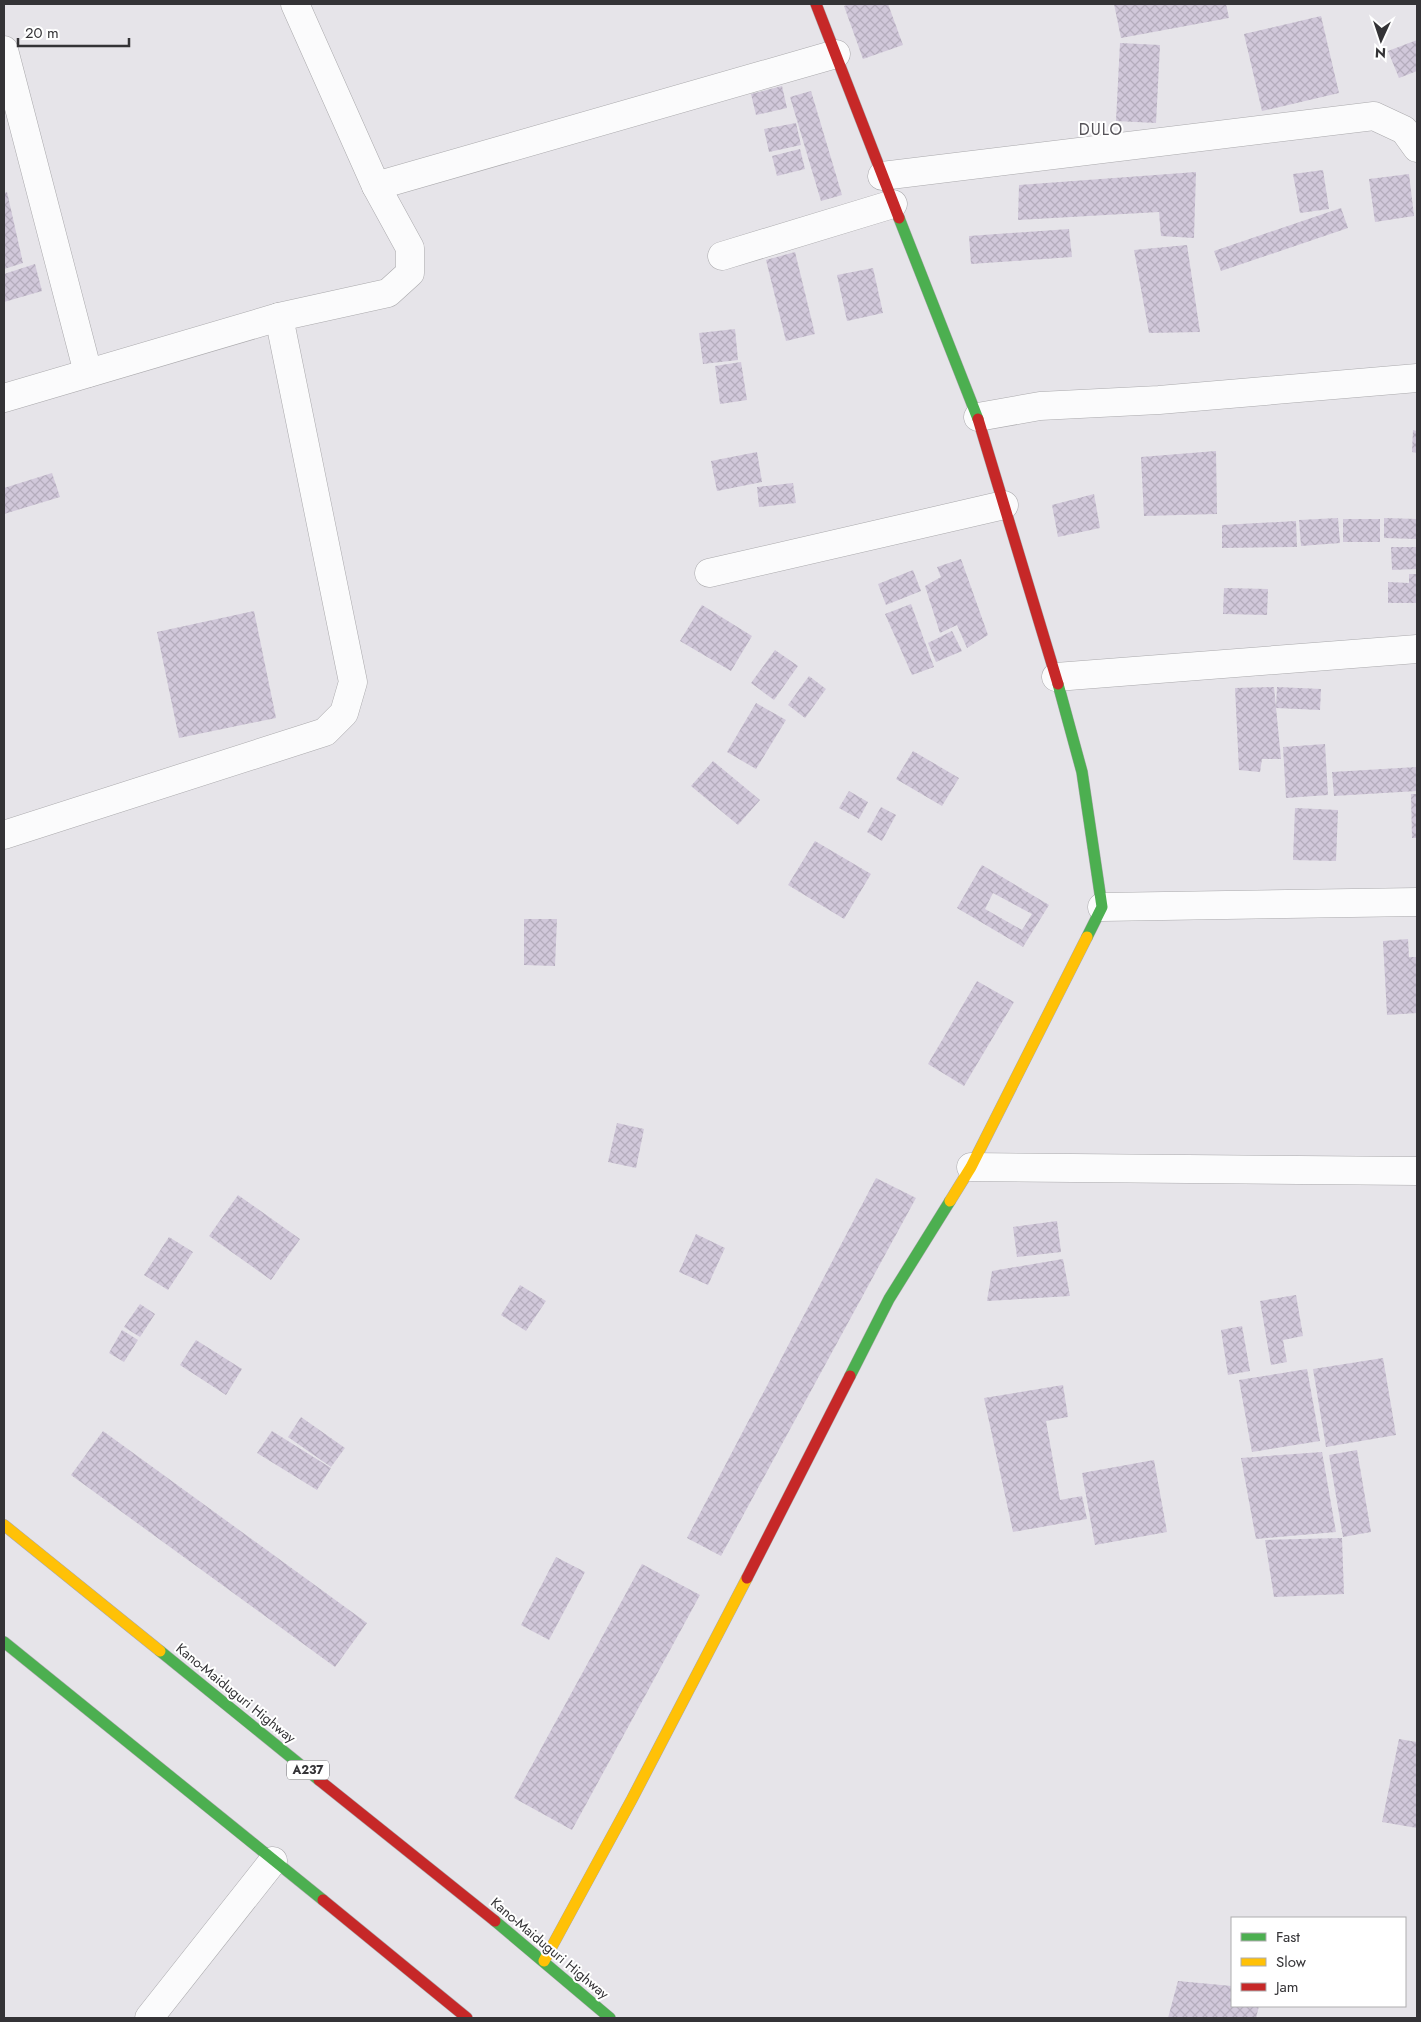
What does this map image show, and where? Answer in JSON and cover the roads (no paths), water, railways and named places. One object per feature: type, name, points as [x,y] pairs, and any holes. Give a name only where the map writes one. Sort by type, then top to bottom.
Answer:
[{"type":"main road","points":[[544,1961],[764,1545],[888,1299],[971,1167],[1102,907],[1082,772],[1056,677],[978,417],[816,4]]},
{"type":"main road","name":"Kano-Maiduguri Highway","points":[[4,1525],[544,1961],[610,2018]]},
{"type":"main road","points":[[4,1642],[467,2018]]},
{"type":"street","points":[[4,398],[278,317],[388,293],[410,273],[410,248],[376,186],[296,4]]},
{"type":"street","points":[[4,50],[88,373]]},
{"type":"street","points":[[376,186],[836,54]]},
{"type":"street","points":[[882,176],[1374,116],[1413,135]]},
{"type":"street","points":[[722,256],[893,204]]},
{"type":"street","points":[[4,835],[325,732],[344,713],[353,682],[278,317]]},
{"type":"street","points":[[978,417],[1040,406],[1159,400],[1417,378]]},
{"type":"street","points":[[709,573],[1004,505]]},
{"type":"street","points":[[1056,677],[1417,649]]},
{"type":"street","points":[[1102,907],[1417,902]]},
{"type":"street","points":[[971,1167],[1417,1171]]},
{"type":"street","points":[[149,2018],[273,1861]]},
{"type":"district","name":"DULO","points":[[1101,129]]}]
